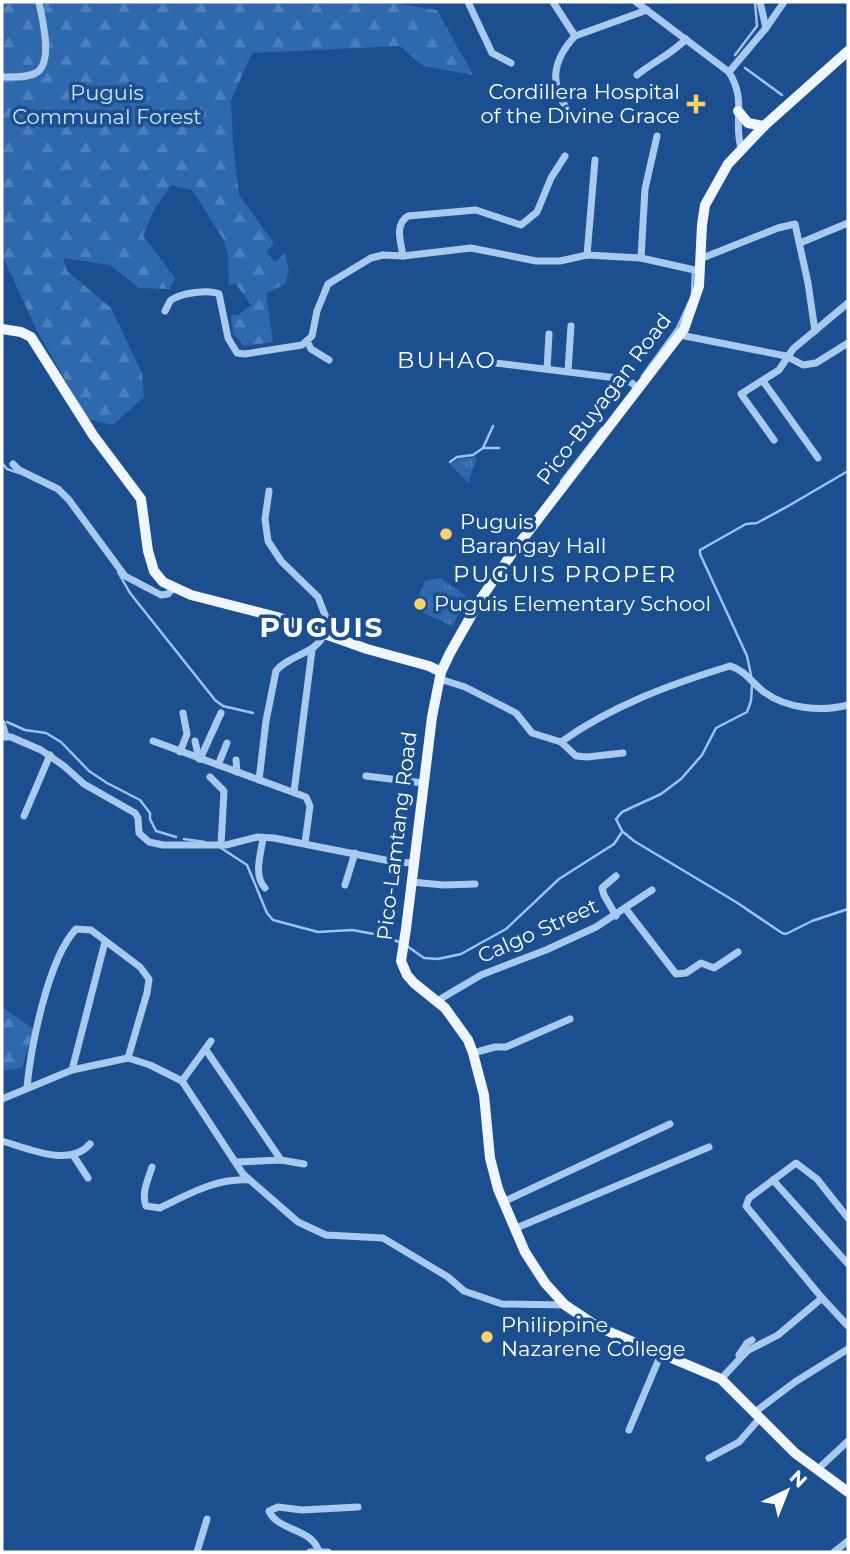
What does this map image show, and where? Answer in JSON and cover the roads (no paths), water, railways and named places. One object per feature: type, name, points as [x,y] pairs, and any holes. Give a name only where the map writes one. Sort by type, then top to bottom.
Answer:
[{"type":"main road","name":"Pico-Buyagan Road","points":[[440,676],[467,622],[515,549],[635,386],[680,335],[694,305],[699,286],[706,200],[727,163],[848,51]]},
{"type":"main road","points":[[738,111],[748,123],[764,126]]},
{"type":"main road","points":[[2,329],[31,337],[93,435],[141,499],[148,551],[154,571],[163,582],[216,603],[276,617],[334,638],[429,666],[440,676]]},
{"type":"main road","name":"Pico-Lamtang Road","points":[[440,676],[422,783],[401,961],[407,975],[445,1008],[468,1040],[484,1095],[490,1158],[514,1229],[535,1270],[565,1305],[598,1327],[721,1380],[795,1453],[848,1492]]},
{"type":"street","points":[[2,77],[21,77],[37,72],[44,63],[46,38],[39,2]]},
{"type":"street","points":[[468,2],[492,53],[511,63]]},
{"type":"street","points":[[554,2],[575,36]]},
{"type":"street","points":[[636,2],[729,72],[740,96],[738,111],[741,148]]},
{"type":"street","points":[[760,2],[766,28]]},
{"type":"street","points":[[729,72],[785,2]]},
{"type":"street","points":[[569,112],[558,96],[555,75],[563,50],[575,36],[647,10]]},
{"type":"street","points":[[637,75],[677,49],[686,39]]},
{"type":"street","points":[[641,258],[645,189],[657,136]]},
{"type":"street","points":[[403,256],[399,228],[400,223],[408,216],[468,209],[483,211],[521,225],[528,221],[537,212],[551,178],[565,156]]},
{"type":"street","points":[[587,255],[595,160]]},
{"type":"street","points":[[800,243],[848,223]]},
{"type":"street","points":[[700,259],[778,228],[796,225],[815,331]]},
{"type":"street","points":[[165,311],[174,299],[202,291],[216,292],[219,294],[230,344],[239,354],[297,347],[307,341],[314,330],[317,312],[328,284],[371,258],[383,255],[403,256],[461,247],[536,261],[560,261],[587,255],[641,258],[699,271]]},
{"type":"street","points":[[774,440],[740,397],[742,392],[779,370],[786,356],[848,303]]},
{"type":"street","points":[[568,371],[570,326]]},
{"type":"street","points":[[547,369],[550,334]]},
{"type":"street","points":[[680,335],[786,356],[803,365],[828,358],[848,343]]},
{"type":"street","points":[[307,341],[311,349],[329,360]]},
{"type":"street","points":[[495,363],[617,378],[635,386]]},
{"type":"street","points":[[763,381],[818,458]]},
{"type":"street","points":[[13,464],[63,495],[125,576],[162,595],[168,594],[174,587]]},
{"type":"street","points":[[269,491],[265,519],[268,541],[281,561],[318,597],[334,638]]},
{"type":"street","points":[[259,780],[277,669],[312,650],[320,643],[324,634]]},
{"type":"street","points":[[294,792],[312,650]]},
{"type":"street","points":[[561,742],[584,726],[648,694],[730,666],[739,668],[768,694],[793,704],[818,709],[834,709],[848,705]]},
{"type":"street","points":[[440,676],[516,713],[532,734],[561,742],[580,757],[623,753]]},
{"type":"street","points":[[180,752],[187,734],[183,713]]},
{"type":"street","points":[[200,759],[221,713]]},
{"type":"street","points":[[2,723],[4,737],[33,746],[50,755],[84,784],[135,813],[139,832],[149,842],[163,845],[220,845],[263,838],[413,863]]},
{"type":"street","points":[[153,741],[306,797],[310,802],[304,843]]},
{"type":"street","points":[[195,741],[200,759]]},
{"type":"street","points":[[218,765],[227,743]]},
{"type":"street","points":[[24,816],[50,755]]},
{"type":"street","points":[[236,760],[237,772]]},
{"type":"street","points":[[366,776],[422,783]]},
{"type":"street","points":[[210,777],[224,791],[220,845]]},
{"type":"street","points":[[263,838],[258,873],[259,882],[265,888]]},
{"type":"street","points":[[345,886],[355,853]]},
{"type":"street","points":[[616,876],[602,888],[616,916]]},
{"type":"street","points":[[412,882],[475,884]]},
{"type":"street","name":"Calgo Street","points":[[437,1000],[481,975],[562,943],[616,916],[652,890]]},
{"type":"street","points":[[625,908],[676,974],[686,973],[701,963],[715,968],[738,952]]},
{"type":"street","points":[[27,1087],[30,1060],[46,995],[67,940],[76,929],[91,930],[140,967],[149,979],[128,1058]]},
{"type":"street","points":[[72,1070],[105,942]]},
{"type":"street","points":[[473,1053],[506,1047],[570,1019]]},
{"type":"street","points":[[182,1082],[211,1041]]},
{"type":"street","points":[[206,1050],[281,1160]]},
{"type":"street","points":[[2,1099],[72,1070],[128,1058],[150,1065],[182,1082],[249,1180],[298,1222],[326,1235],[383,1238],[442,1273],[464,1292],[502,1304],[565,1305]]},
{"type":"street","points":[[503,1202],[670,1125]]},
{"type":"street","points":[[2,1141],[54,1155],[73,1155],[85,1150],[90,1144]]},
{"type":"street","points":[[514,1229],[709,1147]]},
{"type":"street","points":[[73,1155],[88,1178]]},
{"type":"street","points":[[237,1162],[281,1160],[304,1164]]},
{"type":"street","points":[[848,1218],[817,1179],[801,1165],[794,1164],[749,1198],[746,1206],[848,1326]]},
{"type":"street","points":[[152,1167],[146,1181],[144,1200],[146,1206],[151,1208],[160,1208],[211,1184],[233,1179],[249,1180]]},
{"type":"street","points":[[773,1180],[848,1264]]},
{"type":"street","points":[[721,1380],[747,1351],[778,1335],[822,1298]]},
{"type":"street","points":[[733,1365],[731,1362],[752,1340]]},
{"type":"street","points":[[709,1458],[739,1442],[757,1415],[795,1382],[848,1349]]},
{"type":"street","points":[[629,1430],[661,1354]]},
{"type":"street","points":[[818,1469],[848,1441]]},
{"type":"street","points":[[319,1552],[310,1537],[275,1520],[269,1511],[278,1507],[302,1510],[358,1507]]},
{"type":"street","points":[[197,1552],[207,1518]]},
{"type":"street","points":[[834,1552],[848,1541]]},
{"type":"street","points":[[310,1552],[328,1552]]},
{"type":"waterway","points":[[735,55],[757,26],[755,2]]},
{"type":"waterway","points":[[745,68],[782,95]]},
{"type":"waterway","points":[[692,293],[693,272]]},
{"type":"waterway","points":[[642,376],[677,328],[689,302]]},
{"type":"waterway","points":[[483,448],[493,426]]},
{"type":"waterway","points":[[561,481],[602,428]]},
{"type":"waterway","points":[[450,462],[457,457],[473,455],[483,448],[499,448]]},
{"type":"waterway","points":[[2,463],[7,469],[19,473]]},
{"type":"waterway","points":[[751,675],[747,656],[700,550],[746,524],[757,523],[848,471]]},
{"type":"waterway","points":[[118,572],[130,593],[215,700],[223,706],[253,713]]},
{"type":"waterway","points":[[752,685],[747,712],[716,728],[702,755],[681,779],[661,794],[622,812],[616,819],[622,831],[634,841],[782,933],[786,934],[812,921],[848,909]]},
{"type":"waterway","points":[[7,722],[25,730],[46,733],[61,742],[89,771],[140,800],[150,813],[156,831],[176,837]]},
{"type":"waterway","points":[[407,946],[424,958],[438,959],[461,954],[506,929],[559,879],[614,844],[622,832]]},
{"type":"waterway","points":[[184,839],[205,842]]},
{"type":"waterway","points":[[221,848],[247,865],[267,913],[273,920],[318,932],[352,930],[385,936],[401,943]]},
{"type":"place","name":"Cordillera Hospital of the Divine Grace","points":[[696,104]]},
{"type":"place","name":"Puguis Barangay Hall","points":[[446,534]]},
{"type":"place","name":"Puguis Elementary School","points":[[420,604]]},
{"type":"place","name":"Philippine Nazarene College","points":[[487,1337]]},
{"type":"district","name":"BUHAO","points":[[447,360]]},
{"type":"district","name":"PUGUIS PROPER","points":[[565,574]]},
{"type":"district","name":"PUGUIS","points":[[322,627]]},
{"type":"park label","name":"Puguis Communal Forest","points":[[107,105]]}]
